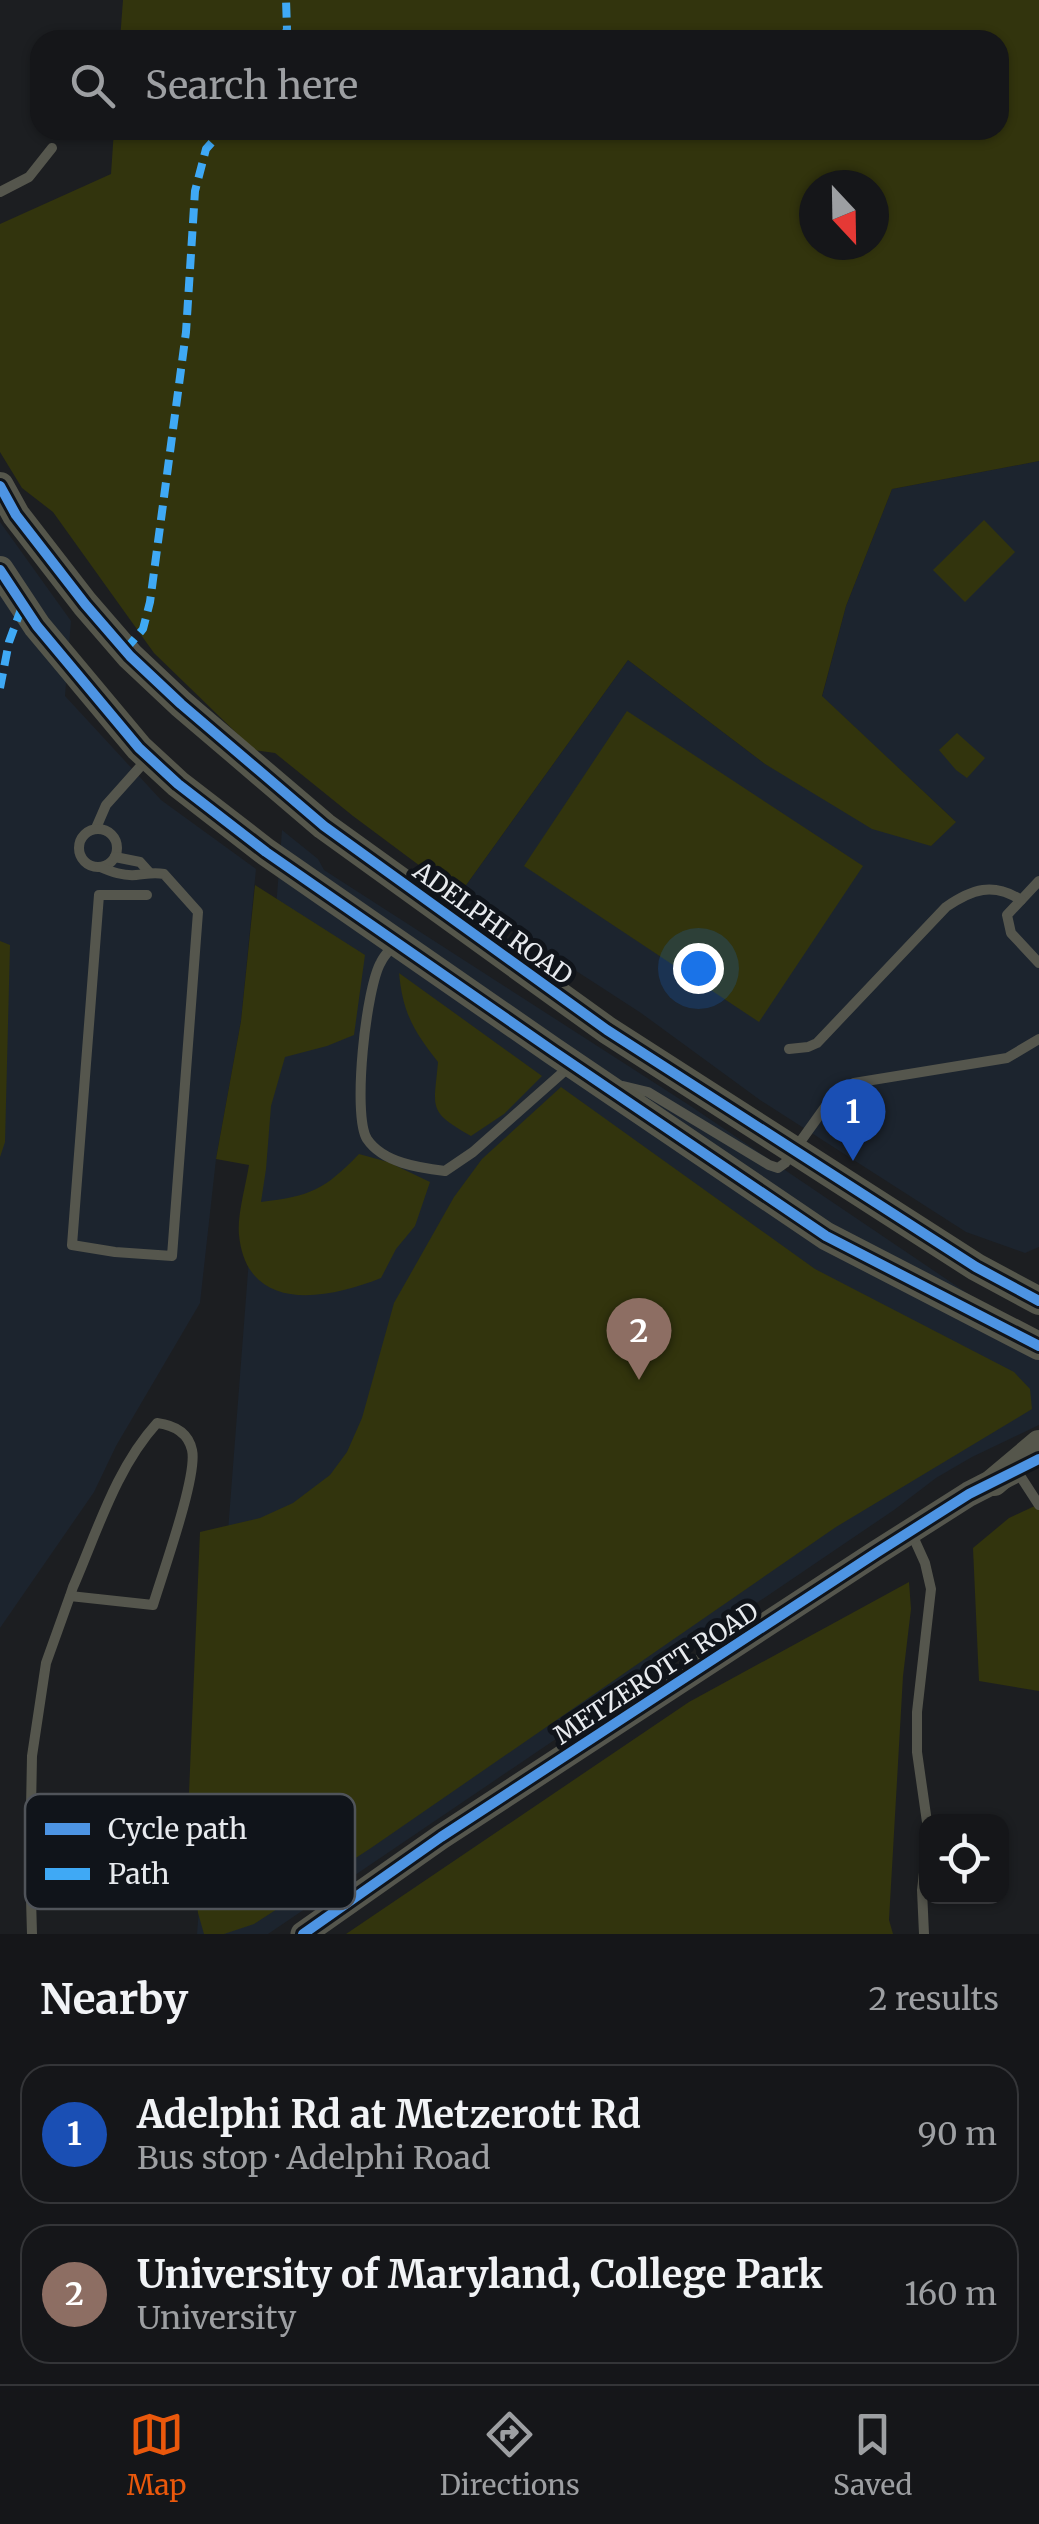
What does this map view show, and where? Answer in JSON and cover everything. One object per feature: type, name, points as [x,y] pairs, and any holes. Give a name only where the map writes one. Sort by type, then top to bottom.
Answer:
[{"type":"main road","name":"ADELPHI ROAD","points":[[0,486],[8,520],[130,656],[324,826],[606,1030],[976,1267],[1039,1301]]},
{"type":"main road","points":[[0,570],[37,626],[149,757],[266,852],[826,1236],[1039,1346]]},
{"type":"main road","points":[[1017,1470],[1039,1444]]},
{"type":"street","name":"METZEROTT ROAD","points":[[355,1897],[441,1837],[910,1532],[969,1494],[1017,1470]]},
{"type":"street","name":"METZEROTT ROAD","points":[[303,1934],[339,1909]]},
{"type":"lane","points":[[0,192],[29,176],[52,148]]},
{"type":"lane","points":[[147,896],[99,895],[72,1246],[172,1256],[198,912],[164,874],[118,874],[86,862],[78,850],[83,835],[96,828],[106,805],[149,757]]},
{"type":"lane","points":[[96,828],[109,831],[118,848],[108,865],[100,867]]},
{"type":"lane","points":[[115,857],[140,862],[149,872]]},
{"type":"lane","points":[[1039,882],[1006,915],[1011,933],[1039,963]]},
{"type":"lane","points":[[789,1048],[808,1047],[817,1042],[962,896],[1000,889],[1021,900]]},
{"type":"lane","points":[[396,942],[380,963],[374,980],[365,1033],[360,1118],[368,1140],[385,1155],[414,1167],[445,1171],[583,1072],[648,1092],[778,1168],[828,1103],[854,1083],[1007,1058],[1039,1039]]},
{"type":"lane","points":[[31,1794],[32,1756],[46,1663],[70,1596],[138,1444],[156,1423],[172,1425],[186,1436],[193,1451],[190,1480],[153,1606],[70,1596]]},
{"type":"lane","points":[[1017,1470],[1039,1504]]},
{"type":"lane","points":[[910,1532],[926,1563],[931,1589],[918,1712],[917,1752],[925,1814]]},
{"type":"lane","points":[[923,1904],[924,1934]]},
{"type":"lane","points":[[31,1909],[32,1934]]},
{"type":"shaded area","points":[[123,0],[1039,0],[1039,461],[892,489],[846,606],[822,696],[956,822],[931,846],[872,829],[765,764],[628,660],[459,895],[275,753],[254,750],[154,653],[53,512],[22,488],[0,452],[0,224],[111,174],[113,140],[1009,140],[1009,30],[121,30]]},
{"type":"shaded area","points":[[1039,461],[1039,1247],[1025,1253],[966,1232],[760,1100],[641,1013],[459,895],[628,660],[765,764],[931,846],[955,821],[822,697],[846,606],[892,489]]},
{"type":"shaded area","points":[[984,520],[1015,552],[965,602],[933,570]]},
{"type":"shaded area","points":[[0,522],[71,621],[65,696],[161,800],[256,869],[241,1021],[216,1159],[200,1303],[116,1446],[94,1492],[0,1628]]},
{"type":"shaded area","points":[[627,711],[863,866],[759,1022],[524,866]]},
{"type":"shaded area","points":[[957,733],[985,758],[967,778],[939,750]]},
{"type":"shaded area","points":[[282,830],[318,859],[324,870],[689,1105],[992,1310],[1039,1335],[1039,1425],[936,1478],[355,1875],[355,1794],[208,1794]]},
{"type":"shaded area","points":[[255,885],[365,955],[354,1035],[285,1057],[271,1106],[261,1202],[316,1189],[359,1154],[388,1162],[430,1182],[415,1226],[396,1249],[381,1278],[337,1292],[292,1294],[273,1289],[257,1278],[245,1260],[239,1235],[249,1165],[216,1159],[241,1021]]},
{"type":"shaded area","points":[[0,941],[10,945],[5,1142],[0,1157]]},
{"type":"shaded area","points":[[399,973],[542,1076],[504,1114],[471,1136],[436,1107],[438,1062],[411,1020]]},
{"type":"shaded area","points":[[561,1087],[815,1269],[1014,1372],[1030,1389],[1032,1409],[836,1527],[355,1858],[355,1794],[189,1794],[200,1532],[260,1518],[293,1503],[330,1475],[347,1452],[362,1418],[394,1303],[454,1197],[482,1159]]},
{"type":"shaded area","points":[[1039,1504],[1039,1691],[979,1681],[973,1548],[1009,1518]]},
{"type":"shaded area","points":[[909,1582],[911,1609],[903,1676],[889,1920],[893,1934],[346,1934],[689,1702]]},
{"type":"shaded area","points":[[198,1909],[277,1909],[254,1924],[224,1934],[204,1934]]},
{"type":"shaded area","points":[[199,1909],[305,1909],[268,1934],[197,1934]]},
{"type":"marked path","points":[[286,0],[287,30]]},
{"type":"marked path","points":[[125,650],[143,629],[150,602],[186,332],[195,191],[206,149],[214,140]]},
{"type":"marked path","points":[[0,688],[9,642],[23,604]]},
{"type":"cycle path","points":[[0,486],[16,515],[130,656],[324,826],[607,1030],[976,1267],[1039,1301]]},
{"type":"cycle path","points":[[0,570],[37,626],[139,748],[178,784],[266,852],[826,1236],[1039,1346]]},
{"type":"cycle path","points":[[355,1897],[876,1553],[969,1494],[1039,1459]]},
{"type":"cycle path","points":[[303,1934],[339,1909]]},
{"type":"place","name":"Adelphi Rd at Metzerott Rd","points":[[853,1161]]},
{"type":"place","name":"University of Maryland, College Park","points":[[639,1380]]}]
